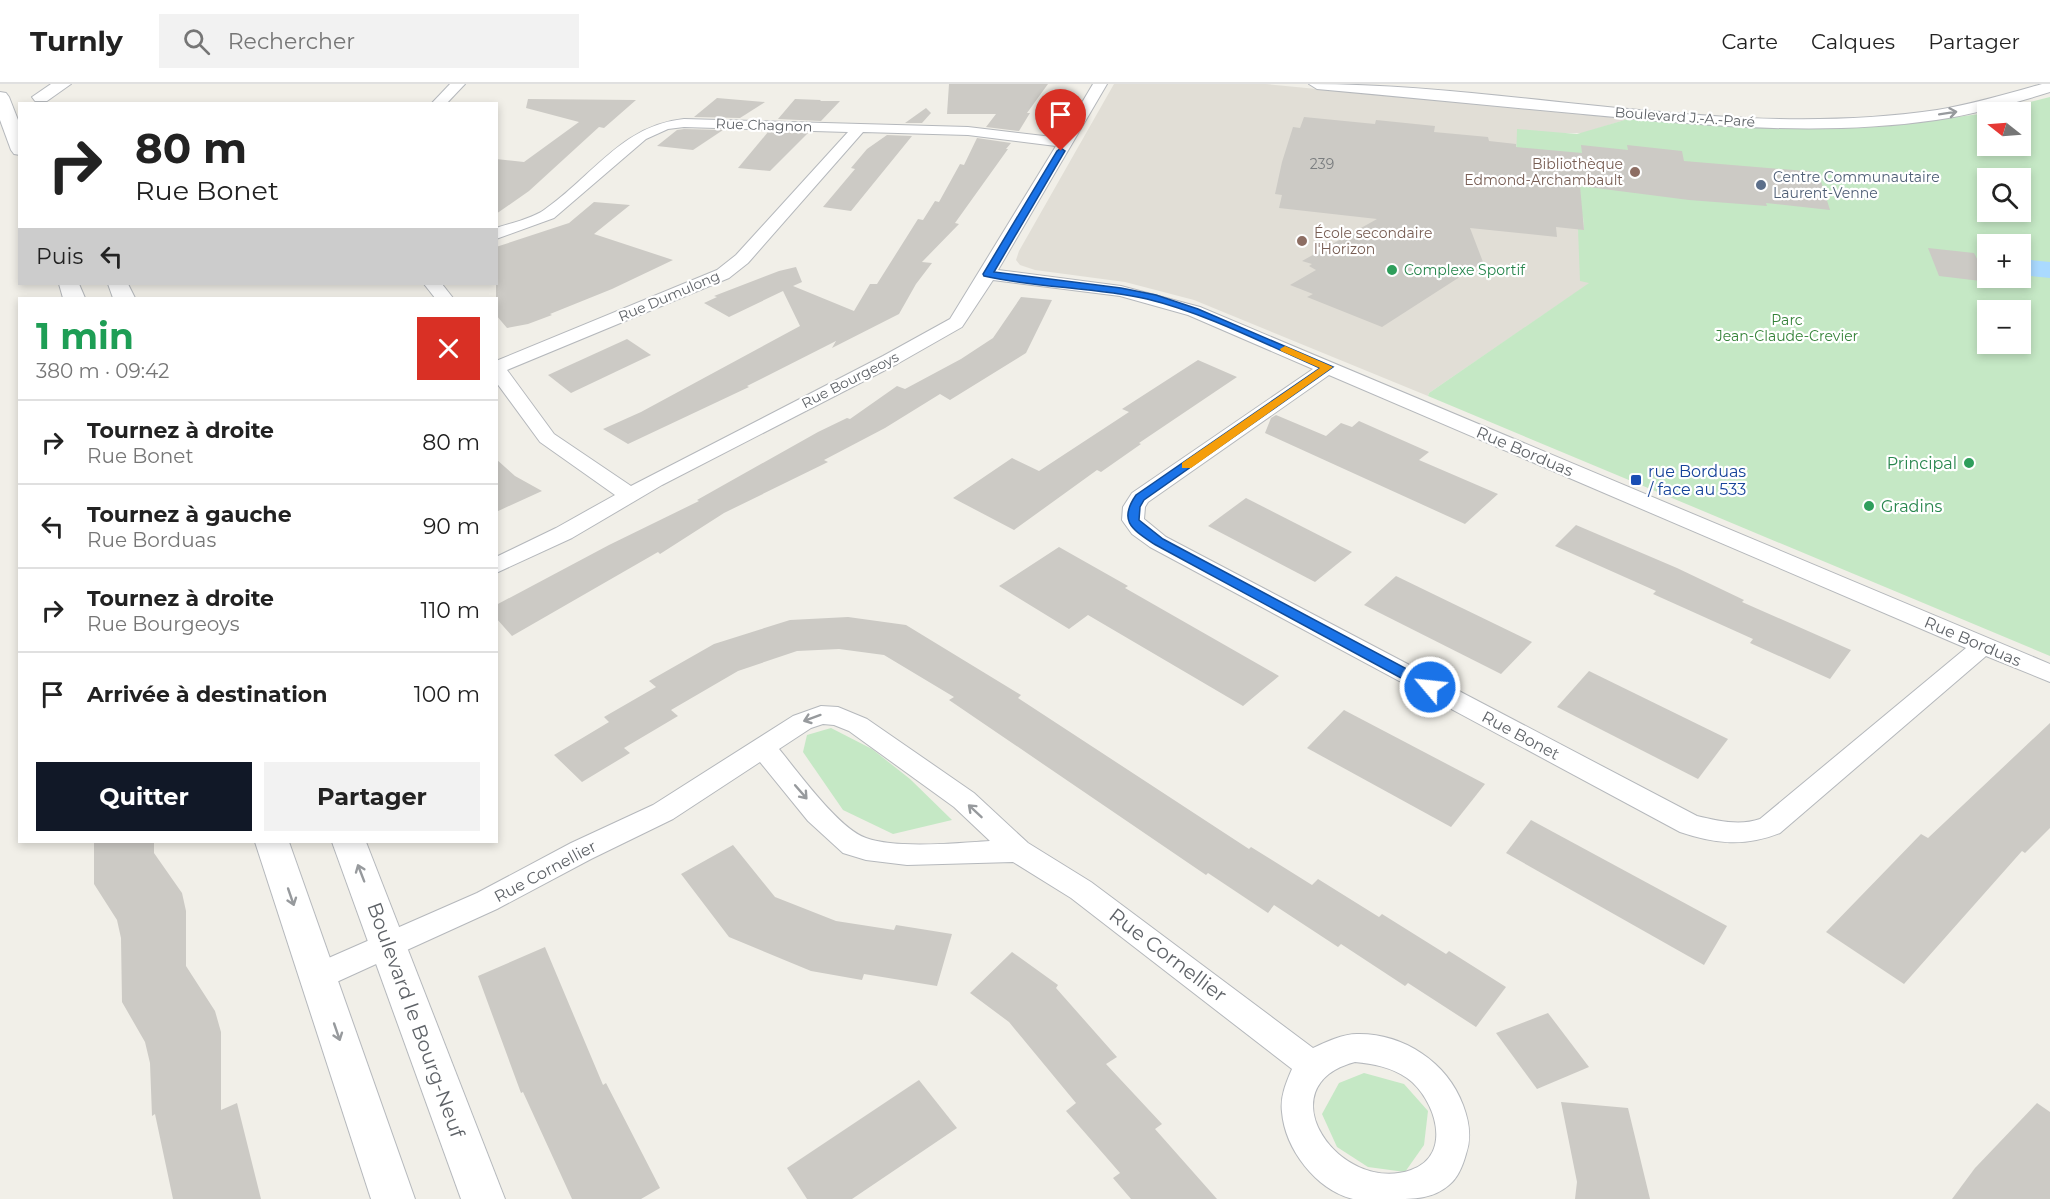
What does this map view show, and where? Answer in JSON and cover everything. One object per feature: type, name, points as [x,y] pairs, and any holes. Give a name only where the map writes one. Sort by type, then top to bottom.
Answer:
[{"type":"street","points":[[0,86],[10,84]]},
{"type":"street","points":[[40,95],[63,84]]},
{"type":"street","points":[[440,102],[458,84]]},
{"type":"street","name":"Rue Bourgeoys","points":[[498,565],[890,360],[956,323],[1100,84]]},
{"type":"street","name":"Boulevard J.-A.-Paré","points":[[1317,84],[1726,121],[1806,123],[1886,119],[1990,106],[2050,87]]},
{"type":"street","name":"Boulevard J.-A.-Paré","points":[[1426,84],[1710,109],[1804,111],[1868,108],[1944,99],[2008,84]]},
{"type":"street","points":[[2,105],[18,145]]},
{"type":"street","points":[[1868,108],[1886,119]]},
{"type":"street","name":"Rue Chagnon","points":[[498,233],[548,215],[641,136],[664,125],[684,123],[968,131],[1066,143]]},
{"type":"street","name":"Rue Dumulong","points":[[498,368],[723,274],[742,259],[859,128]]},
{"type":"street","name":"Rue Borduas","points":[[987,274],[1121,291],[1194,311],[2050,674]]},
{"type":"street","points":[[434,285],[443,297]]},
{"type":"street","name":"Rue Bonet","points":[[1328,367],[1140,498],[1134,507],[1133,520],[1140,529],[1158,542],[1690,825],[1734,835],[1755,833],[1770,826],[1983,646]]},
{"type":"street","points":[[498,369],[547,438],[631,496]]},
{"type":"street","name":"Rue Cornellier","points":[[319,976],[487,901],[581,851],[663,812],[802,722],[821,715],[848,719],[964,800],[1018,851],[1081,890],[1313,1066]]},
{"type":"street","points":[[763,747],[833,830],[856,847],[874,851],[937,854],[1018,851]]},
{"type":"street","points":[[272,843],[393,1199]]},
{"type":"street","name":"Boulevard le Bourg-Neuf","points":[[349,843],[483,1199]]},
{"type":"street","points":[[1355,1048],[1372,1049],[1405,1059],[1427,1075],[1444,1095],[1452,1119],[1453,1143],[1445,1164],[1428,1180],[1406,1189],[1380,1190],[1354,1183],[1330,1169],[1311,1150],[1300,1127],[1297,1104],[1301,1083],[1313,1066],[1332,1054],[1355,1048]]},
{"type":"shaded area","name":"École secondaire l'Horizon","points":[[1114,84],[1266,84],[1628,119],[1583,133],[1566,133],[1583,217],[1584,230],[1578,230],[1590,283],[1429,393],[1428,396],[1194,300],[1125,282],[1035,270],[1020,265],[1016,260],[1019,251]]},
{"type":"green space","name":"Parc Jean-Claude-Crevier","points":[[2050,97],[2050,656],[1428,396],[1429,393],[1589,283],[1580,281],[1578,229],[1584,230],[1583,217],[1516,162],[1517,129],[1577,134],[1628,119],[1744,127],[1859,127],[1977,114],[1977,156],[2031,156],[2030,102]]},
{"type":"green space","points":[[831,728],[872,749],[910,779],[952,820],[893,834],[843,810],[803,752],[807,735]]},
{"type":"green space","points":[[1364,1073],[1404,1084],[1428,1111],[1424,1145],[1405,1172],[1368,1167],[1337,1147],[1322,1114],[1339,1083]]},
{"type":"water","points":[[2031,260],[2050,262],[2050,278],[2031,276]]},
{"type":"building","points":[[949,84],[1048,84],[1027,113],[1030,113],[1019,131],[986,127],[996,114],[947,114]]},
{"type":"building","points":[[717,98],[765,102],[740,118],[694,117]]},
{"type":"building","points":[[528,99],[636,100],[604,128],[599,127],[529,191],[498,213],[498,159],[524,162],[579,122],[526,108]]},
{"type":"building","points":[[795,99],[840,101],[821,121],[778,119]]},
{"type":"building","points":[[926,108],[931,113],[922,123],[905,123]]},
{"type":"building","points":[[1304,117],[1375,124],[1376,120],[1435,126],[1434,132],[1488,137],[1489,141],[1516,144],[1516,147],[1582,153],[1581,145],[1628,150],[1627,145],[1682,151],[1684,161],[1818,172],[1830,210],[1766,203],[1767,206],[1689,200],[1580,186],[1584,230],[1556,227],[1557,237],[1470,228],[1483,262],[1382,327],[1307,297],[1313,294],[1290,285],[1316,270],[1309,266],[1312,264],[1302,261],[1377,219],[1279,208],[1282,195],[1275,194],[1282,162],[1293,127],[1300,128]]},
{"type":"building","points":[[677,130],[723,130],[693,150],[657,146]]},
{"type":"building","points":[[768,132],[808,133],[770,171],[738,168]]},
{"type":"building","points":[[887,135],[912,136],[851,211],[823,207],[855,169],[851,168],[867,149]]},
{"type":"building","points":[[977,138],[1011,143],[955,223],[959,224],[922,262],[932,263],[916,284],[899,314],[832,348],[836,341],[747,386],[749,387],[628,444],[603,429],[641,412],[800,326],[783,291],[729,317],[704,303],[717,297],[714,296],[779,271],[796,267],[802,282],[793,286],[854,311],[870,284],[877,284],[918,219],[923,220],[935,201],[939,202],[960,164],[964,165]]},
{"type":"building","points":[[594,202],[630,205],[594,234],[673,260],[612,289],[550,314],[552,315],[528,324],[507,328],[498,317],[496,285],[498,285],[498,246],[569,223]]},
{"type":"building","points":[[1928,248],[1974,253],[1977,259],[1977,281],[1939,276]]},
{"type":"building","points":[[1021,297],[1052,300],[1026,353],[950,400],[940,394],[885,428],[824,460],[828,462],[724,513],[660,554],[658,552],[512,636],[498,620],[498,604],[609,545],[699,501],[697,500],[818,432],[847,418],[850,419],[897,386],[905,389],[961,359],[993,338]]},
{"type":"building","points":[[627,339],[651,355],[571,393],[548,375]]},
{"type":"building","points":[[1198,360],[1237,377],[1139,443],[1141,444],[1101,472],[1097,470],[1014,530],[953,498],[1012,458],[1039,471],[1129,412],[1122,409]]},
{"type":"building","points":[[1276,415],[1326,436],[1341,423],[1352,427],[1359,421],[1429,452],[1419,460],[1498,494],[1465,524],[1265,433],[1271,418]]},
{"type":"building","points":[[498,461],[515,476],[542,491],[498,511]]},
{"type":"building","points":[[1246,498],[1352,552],[1315,582],[1208,526]]},
{"type":"building","points":[[1576,525],[1677,568],[1744,600],[1742,602],[1851,650],[1830,679],[1750,643],[1753,639],[1653,594],[1656,591],[1555,546]]},
{"type":"building","points":[[1059,547],[1128,586],[1125,588],[1279,676],[1243,706],[1088,615],[1069,629],[999,586]]},
{"type":"building","points":[[1396,576],[1532,642],[1501,674],[1364,605]]},
{"type":"building","points":[[848,617],[906,625],[1021,695],[1018,698],[1249,849],[1251,847],[1312,885],[1318,879],[1379,917],[1382,914],[1446,954],[1449,951],[1506,987],[1476,1027],[1408,983],[1405,986],[1341,944],[1338,947],[1274,905],[1268,913],[1208,873],[1206,875],[949,700],[954,697],[884,655],[839,649],[797,651],[738,671],[671,710],[678,716],[624,748],[630,753],[582,782],[554,755],[609,722],[604,717],[656,687],[649,681],[714,644],[790,620]]},
{"type":"building","points":[[1589,671],[1728,739],[1698,779],[1557,707]]},
{"type":"building","points":[[1344,710],[1485,784],[1451,827],[1307,748]]},
{"type":"building","points":[[2050,723],[2050,828],[2025,853],[2022,851],[1904,984],[1826,932],[1921,834],[1928,838]]},
{"type":"building","points":[[1531,820],[1727,926],[1704,965],[1506,853]]},
{"type":"building","points":[[94,843],[154,843],[154,853],[182,893],[186,911],[186,966],[215,1011],[221,1032],[221,1110],[237,1103],[261,1199],[173,1199],[155,1114],[152,1116],[150,1063],[145,1042],[122,1002],[121,938],[117,920],[94,884]]},
{"type":"building","points":[[733,845],[775,897],[836,921],[894,930],[896,925],[952,934],[937,986],[864,974],[862,980],[811,971],[729,937],[681,874]]},
{"type":"building","points":[[545,947],[603,1085],[606,1083],[660,1188],[641,1199],[572,1199],[523,1092],[521,1093],[478,976]]},
{"type":"building","points":[[1012,952],[1058,985],[1056,988],[1117,1057],[1106,1064],[1162,1124],[1155,1129],[1217,1199],[1131,1199],[1113,1178],[1120,1173],[1066,1111],[1076,1103],[1009,1022],[970,993]]},
{"type":"building","points":[[1548,1013],[1589,1067],[1537,1089],[1496,1033]]},
{"type":"building","points":[[919,1080],[957,1128],[852,1199],[807,1199],[787,1168]]},
{"type":"building","points":[[1561,1102],[1628,1108],[1650,1199],[1575,1199],[1577,1182]]},
{"type":"building","points":[[2037,1103],[2050,1112],[2050,1199],[1952,1199],[1975,1168]]},
{"type":"slow traffic","points":[[1187,465],[1328,367],[1285,349]]},
{"type":"place","name":"Bibliothèque Edmond-Archambault","points":[[1635,172]]},
{"type":"place","name":"Centre Communautaire Laurent-Venne","points":[[1761,185]]},
{"type":"place","name":"École secondaire l'Horizon","points":[[1302,241]]},
{"type":"place","name":"Complexe Sportif","points":[[1392,270]]},
{"type":"place","name":"Principal","points":[[1969,463]]},
{"type":"place","name":"rue Borduas / face au 533","points":[[1636,480]]},
{"type":"place","name":"Gradins","points":[[1869,506]]},
{"type":"route","points":[[1061,151],[987,274],[1137,293],[1194,311],[1328,367],[1140,498],[1134,507],[1133,520],[1140,529],[1158,542],[1430,687]]}]
